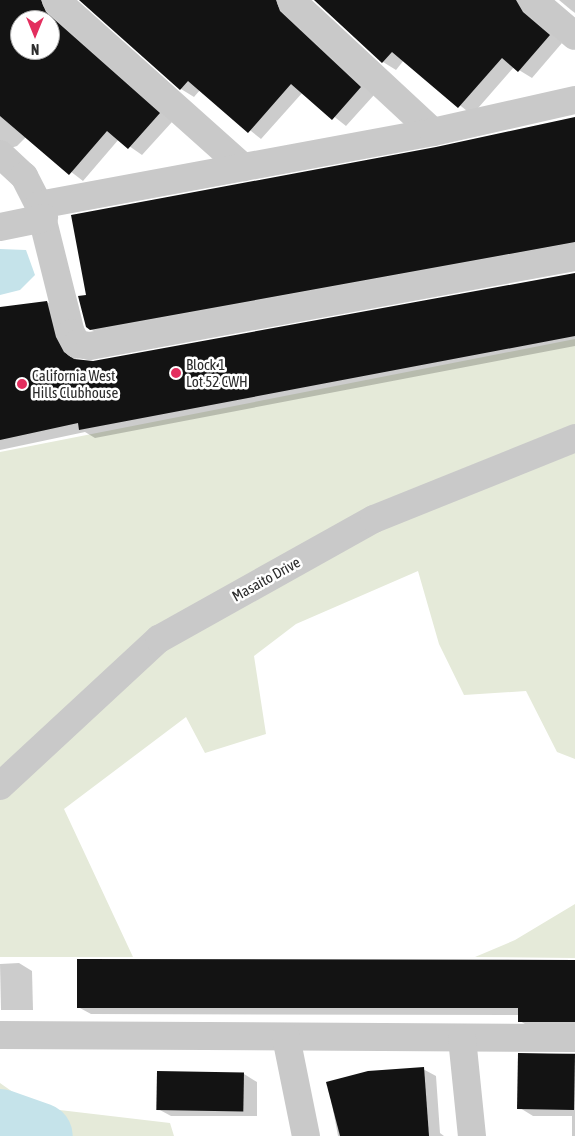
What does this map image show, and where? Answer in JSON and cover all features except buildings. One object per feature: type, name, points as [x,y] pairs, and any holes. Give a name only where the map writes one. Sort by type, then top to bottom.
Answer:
[{"type":"street","points":[[56,0],[243,167]]},
{"type":"street","points":[[291,0],[433,132]]},
{"type":"street","points":[[533,0],[575,36]]},
{"type":"street","points":[[0,227],[42,212],[243,167],[433,132],[575,100]]},
{"type":"street","points":[[0,154],[24,176],[42,212],[71,333],[77,344],[90,346],[575,257]]},
{"type":"street","name":"Masaito Drive","points":[[0,786],[159,638],[374,519],[575,438]]},
{"type":"street","points":[[0,1036],[575,1038]]},
{"type":"street","points":[[286,1037],[306,1136]]},
{"type":"street","points":[[462,1038],[472,1136]]},
{"type":"green space","points":[[575,339],[575,759],[557,752],[526,691],[464,695],[439,644],[418,571],[296,624],[254,656],[266,734],[205,753],[186,717],[64,809],[133,957],[0,957],[0,452]]},
{"type":"green space","points":[[575,904],[575,958],[475,957],[515,940]]},
{"type":"green space","points":[[0,1083],[34,1107],[170,1123],[174,1136],[0,1136]]},
{"type":"water","points":[[0,249],[26,250],[35,275],[20,290],[0,295]]},
{"type":"waterway","points":[[0,1122],[40,1136]]},
{"type":"place","name":"Block 1 Lot 52 CWH","points":[[176,373]]},
{"type":"place","name":"California West Hills Clubhouse","points":[[22,384]]}]
